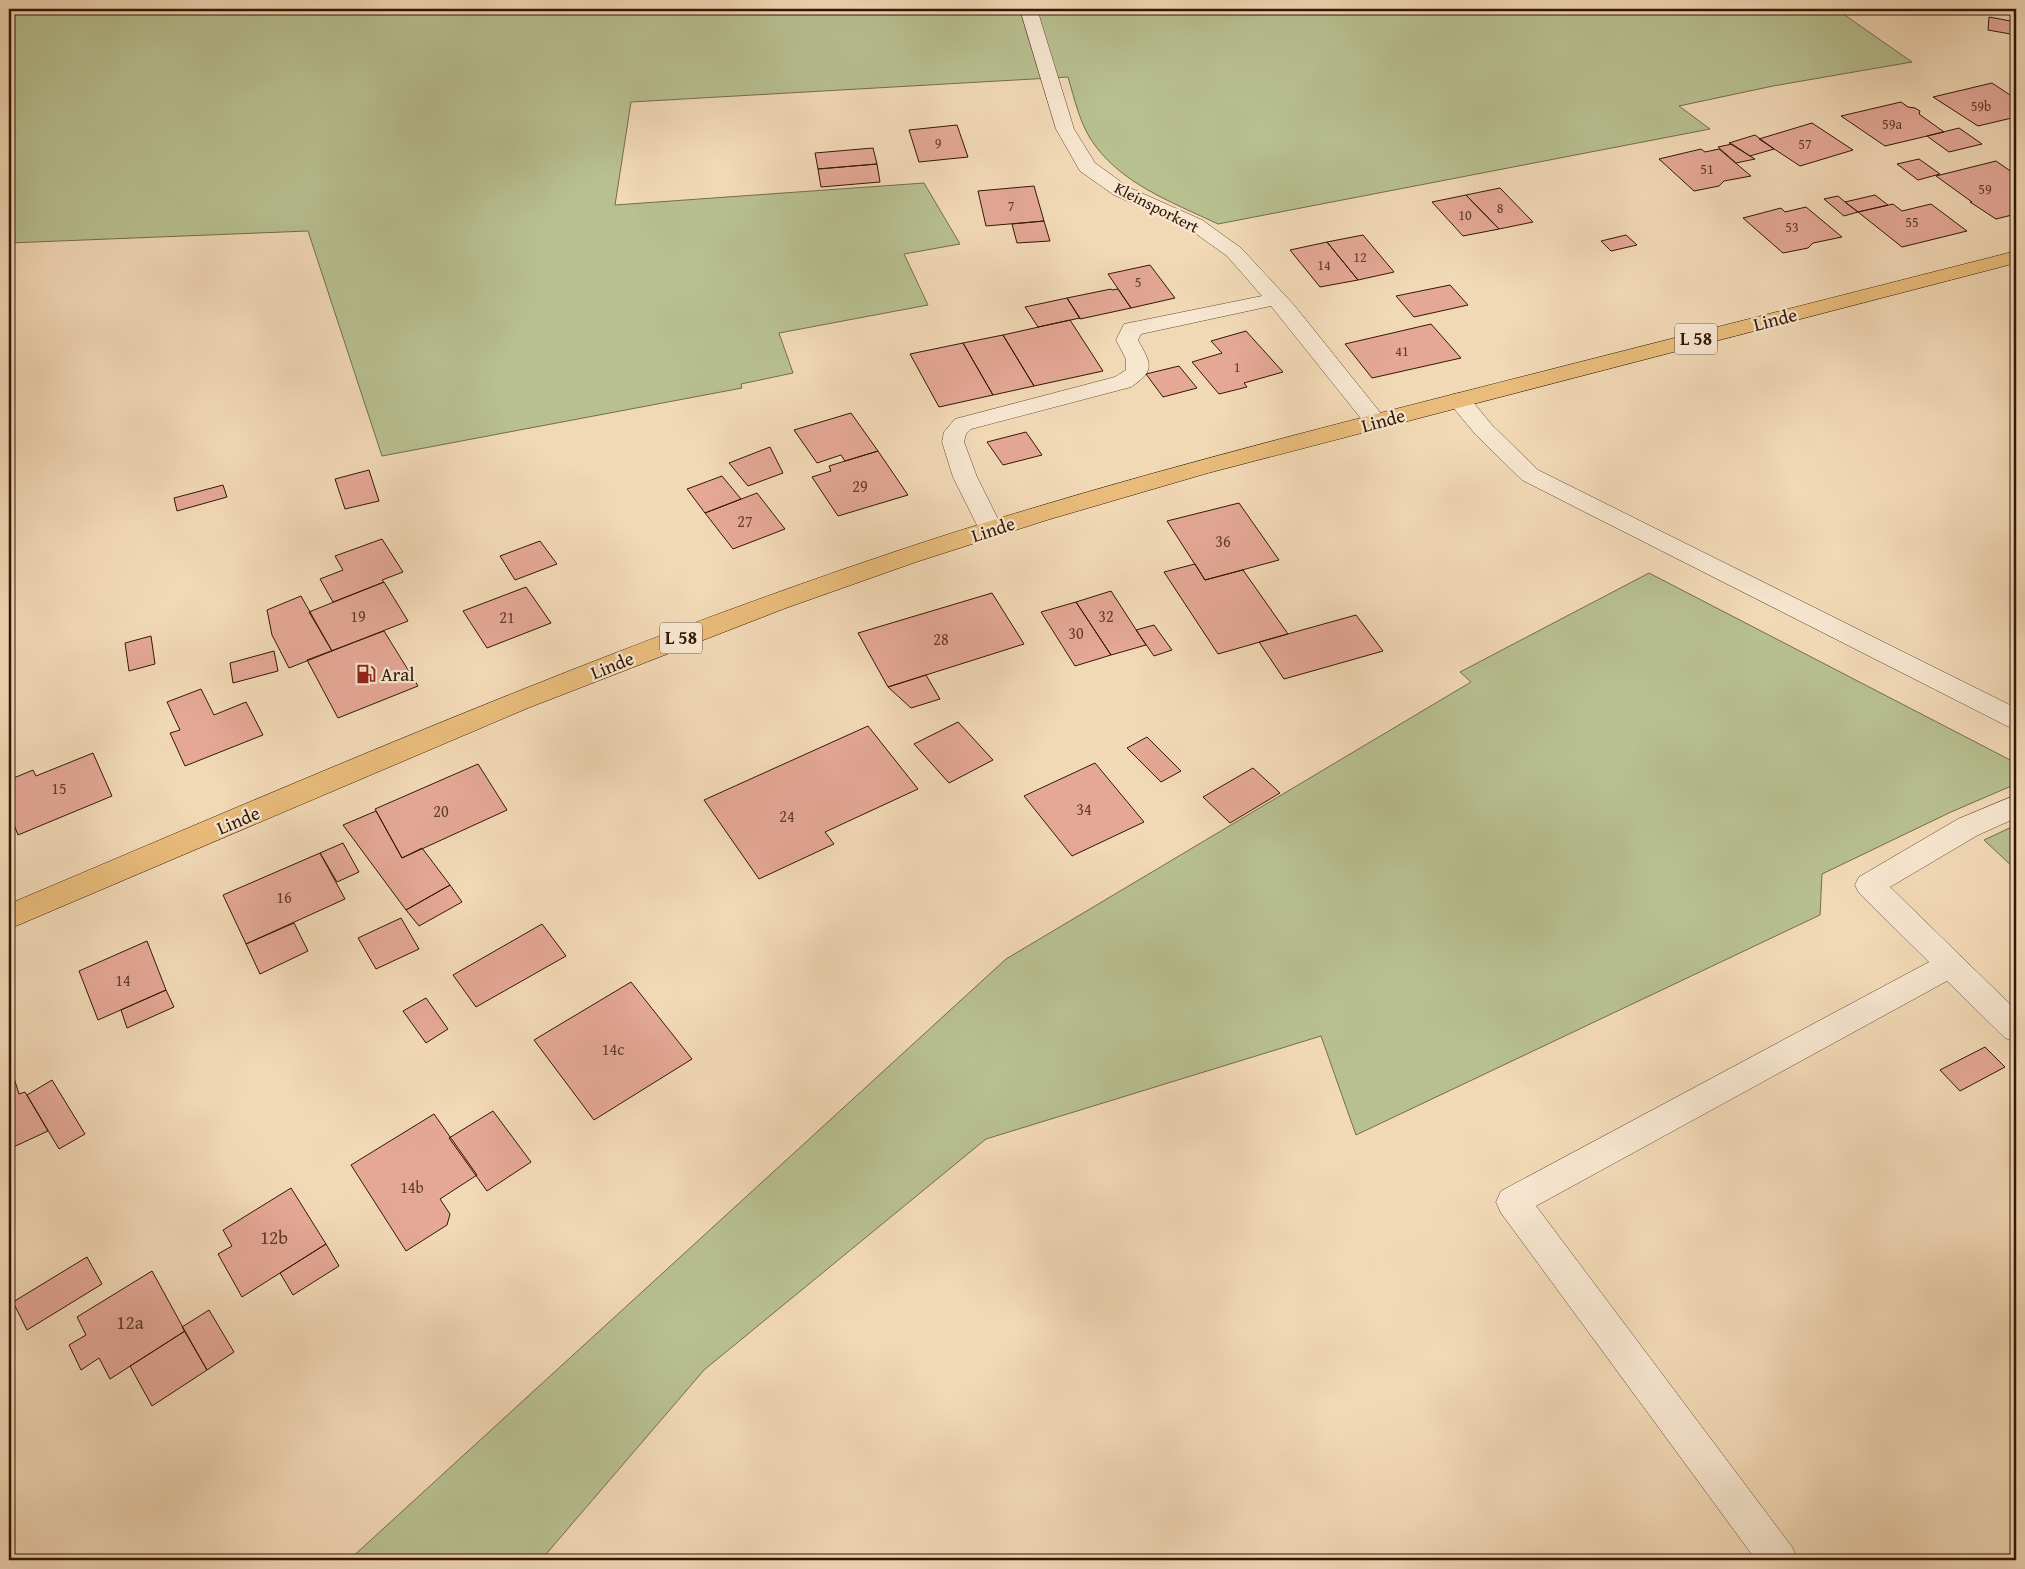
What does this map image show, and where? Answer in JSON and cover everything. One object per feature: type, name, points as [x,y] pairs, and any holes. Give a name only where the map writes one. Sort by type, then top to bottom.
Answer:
[{"type":"main road","name":"Linde","points":[[9,917],[479,718],[692,633],[876,567],[991,529],[1164,478],[1375,422],[2016,257]]},
{"type":"street","name":"Kleinsporkert","points":[[1028,9],[1064,129],[1087,166],[1121,190],[1195,224],[1234,252],[1276,299],[1375,422]]},
{"type":"street","points":[[991,529],[965,477],[953,442],[955,432],[963,424],[1123,382],[1137,373],[1138,359],[1127,340],[1132,329],[1276,299]]},
{"type":"street","points":[[1459,400],[1484,430],[1530,475],[1743,584],[2016,719]]},
{"type":"street","points":[[2016,806],[1968,827],[1869,885],[2016,1029]]},
{"type":"street","points":[[1780,1560],[1513,1202],[1950,964]]},
{"type":"green space","points":[[9,9],[1836,9],[1912,62],[1773,86],[1679,106],[1710,129],[1218,224],[1147,190],[1115,167],[1102,154],[1086,131],[1068,77],[631,102],[615,205],[924,183],[960,244],[904,254],[928,305],[779,333],[793,373],[741,384],[742,388],[382,456],[308,231],[9,243]]},
{"type":"green space","points":[[1649,573],[2016,763],[2016,784],[1951,812],[1822,874],[1820,915],[1356,1135],[1321,1036],[986,1139],[704,1370],[541,1560],[349,1560],[1006,959],[1471,682],[1460,672]]},
{"type":"green space","points":[[2016,825],[2016,870],[1984,840]]},
{"type":"building","points":[[1989,17],[2016,22],[2016,35],[1988,30]]},
{"type":"building","points":[[1992,83],[2016,99],[2016,117],[1978,126],[1933,97]]},
{"type":"building","points":[[1901,102],[1908,107],[1920,111],[1919,114],[1944,132],[1885,146],[1841,116]]},
{"type":"building","points":[[1812,123],[1853,150],[1800,166],[1759,139]]},
{"type":"building","points":[[957,125],[968,157],[919,162],[909,130]]},
{"type":"building","points":[[1959,128],[1982,144],[1949,152],[1927,136]]},
{"type":"building","points":[[1755,135],[1774,149],[1750,156],[1729,143]]},
{"type":"building","points":[[1732,144],[1755,159],[1736,163],[1718,147]]},
{"type":"building","points":[[873,148],[877,164],[818,169],[815,153]]},
{"type":"building","points":[[1701,149],[1705,152],[1719,149],[1751,176],[1724,181],[1719,186],[1694,191],[1659,159]]},
{"type":"building","points":[[1919,159],[1940,174],[1918,180],[1897,164]]},
{"type":"building","points":[[1996,161],[2016,175],[2016,214],[1996,219],[1936,176]]},
{"type":"building","points":[[877,164],[880,182],[821,187],[818,169]]},
{"type":"building","points":[[1034,186],[1044,221],[986,226],[978,191]]},
{"type":"building","points":[[1500,188],[1533,222],[1499,229],[1466,195]]},
{"type":"building","points":[[1466,195],[1499,229],[1463,236],[1432,202]]},
{"type":"building","points":[[1875,195],[1888,205],[1858,212],[1845,202]]},
{"type":"building","points":[[1838,196],[1858,212],[1844,216],[1824,199]]},
{"type":"building","points":[[1893,204],[1902,211],[1931,204],[1967,231],[1902,247],[1858,212]]},
{"type":"building","points":[[1806,207],[1842,237],[1813,243],[1808,248],[1783,253],[1743,218],[1781,208],[1785,212]]},
{"type":"building","points":[[1044,221],[1050,241],[1017,243],[1012,224]]},
{"type":"building","points":[[1363,235],[1394,272],[1358,280],[1327,242]]},
{"type":"building","points":[[1626,235],[1637,245],[1611,251],[1601,241]]},
{"type":"building","points":[[1327,242],[1358,280],[1320,287],[1290,250]]},
{"type":"building","points":[[1150,265],[1175,298],[1131,308],[1108,274]]},
{"type":"building","points":[[1450,285],[1468,305],[1414,317],[1396,296]]},
{"type":"building","points":[[1118,289],[1131,308],[1080,319],[1067,298]]},
{"type":"building","points":[[1067,298],[1080,318],[1038,327],[1025,307]]},
{"type":"building","points":[[1070,320],[1103,371],[1034,386],[1003,335]]},
{"type":"building","points":[[1431,324],[1461,358],[1372,378],[1345,344]]},
{"type":"building","points":[[1246,331],[1283,372],[1244,383],[1247,387],[1219,394],[1192,362],[1222,353],[1211,341]]},
{"type":"building","points":[[1003,335],[1034,386],[993,395],[963,343]]},
{"type":"building","points":[[963,343],[993,395],[939,407],[910,354]]},
{"type":"building","points":[[1179,366],[1197,388],[1163,397],[1146,374]]},
{"type":"building","points":[[851,413],[878,451],[845,461],[841,455],[817,463],[794,430]]},
{"type":"building","points":[[1026,432],[1042,455],[1003,465],[987,442]]},
{"type":"building","points":[[770,447],[783,473],[748,486],[729,463]]},
{"type":"building","points":[[878,451],[908,495],[838,516],[812,477],[831,471],[829,466]]},
{"type":"building","points":[[369,470],[379,501],[345,509],[335,479]]},
{"type":"building","points":[[722,476],[741,499],[705,513],[687,489]]},
{"type":"building","points":[[223,485],[227,497],[177,511],[174,498]]},
{"type":"building","points":[[757,493],[785,529],[733,549],[705,513]]},
{"type":"building","points":[[1239,503],[1279,560],[1205,580],[1167,521]]},
{"type":"building","points":[[382,539],[403,572],[382,580],[384,582],[333,602],[320,579],[343,570],[335,556]]},
{"type":"building","points":[[540,541],[557,564],[515,580],[500,556]]},
{"type":"building","points":[[1195,564],[1205,580],[1243,570],[1288,634],[1218,654],[1164,572]]},
{"type":"building","points":[[384,582],[408,621],[332,651],[309,612]]},
{"type":"building","points":[[526,587],[551,623],[487,648],[463,611]]},
{"type":"building","points":[[1111,591],[1146,645],[1111,655],[1076,602]]},
{"type":"building","points":[[992,593],[1024,644],[888,687],[858,633]]},
{"type":"building","points":[[301,596],[332,651],[289,668],[272,635],[267,610]]},
{"type":"building","points":[[1076,602],[1111,655],[1075,666],[1041,612]]},
{"type":"building","points":[[1356,615],[1383,651],[1284,679],[1259,642]]},
{"type":"building","points":[[1154,625],[1172,650],[1154,656],[1136,630]]},
{"type":"building","points":[[384,631],[418,686],[338,718],[307,660]]},
{"type":"building","points":[[151,636],[155,664],[129,671],[125,643]]},
{"type":"building","points":[[274,651],[278,671],[233,683],[230,663]]},
{"type":"building","points":[[926,675],[940,699],[911,708],[888,687]]},
{"type":"building","points":[[201,689],[214,715],[246,702],[263,735],[185,766],[170,733],[180,730],[167,702]]},
{"type":"building","points":[[958,722],[993,760],[949,783],[914,744]]},
{"type":"building","points":[[868,726],[918,789],[825,832],[834,844],[759,879],[704,800]]},
{"type":"building","points":[[1147,737],[1181,771],[1161,782],[1127,748]]},
{"type":"building","points":[[93,753],[112,796],[18,835],[9,812],[9,780],[33,770],[36,776]]},
{"type":"building","points":[[1095,763],[1144,822],[1072,856],[1024,796]]},
{"type":"building","points":[[478,764],[507,810],[402,858],[375,809]]},
{"type":"building","points":[[1253,768],[1280,793],[1230,823],[1203,797]]},
{"type":"building","points":[[376,811],[402,858],[422,848],[450,885],[406,910],[343,825]]},
{"type":"building","points":[[343,843],[359,872],[337,882],[320,853]]},
{"type":"building","points":[[320,853],[345,899],[246,944],[223,895]]},
{"type":"building","points":[[450,885],[462,902],[419,926],[406,910]]},
{"type":"building","points":[[401,918],[419,949],[376,969],[358,938]]},
{"type":"building","points":[[294,923],[308,951],[260,974],[246,944]]},
{"type":"building","points":[[542,924],[566,956],[476,1007],[453,975]]},
{"type":"building","points":[[147,941],[166,990],[98,1020],[79,971]]},
{"type":"building","points":[[631,982],[692,1059],[594,1120],[534,1040]]},
{"type":"building","points":[[166,990],[174,1007],[127,1028],[121,1010]]},
{"type":"building","points":[[426,998],[448,1029],[426,1043],[403,1011]]},
{"type":"building","points":[[1985,1047],[2005,1067],[1960,1091],[1940,1070]]},
{"type":"building","points":[[9,1062],[19,1094],[25,1092],[48,1131],[9,1149]]},
{"type":"building","points":[[52,1080],[85,1134],[59,1149],[27,1095]]},
{"type":"building","points":[[493,1111],[531,1162],[487,1191],[449,1138]]},
{"type":"building","points":[[434,1114],[477,1175],[440,1199],[450,1214],[447,1225],[406,1251],[351,1165]]},
{"type":"building","points":[[291,1188],[326,1244],[242,1297],[218,1254],[232,1246],[223,1230]]},
{"type":"building","points":[[326,1244],[339,1266],[293,1295],[280,1273]]},
{"type":"building","points":[[87,1257],[102,1284],[27,1330],[13,1302]]},
{"type":"building","points":[[152,1271],[185,1331],[110,1379],[99,1358],[81,1370],[69,1345],[86,1335],[77,1317]]},
{"type":"building","points":[[209,1310],[234,1352],[207,1370],[182,1327]]},
{"type":"building","points":[[185,1331],[207,1370],[152,1406],[130,1366]]},
{"type":"place","name":"Aral","points":[[366,674]]}]
